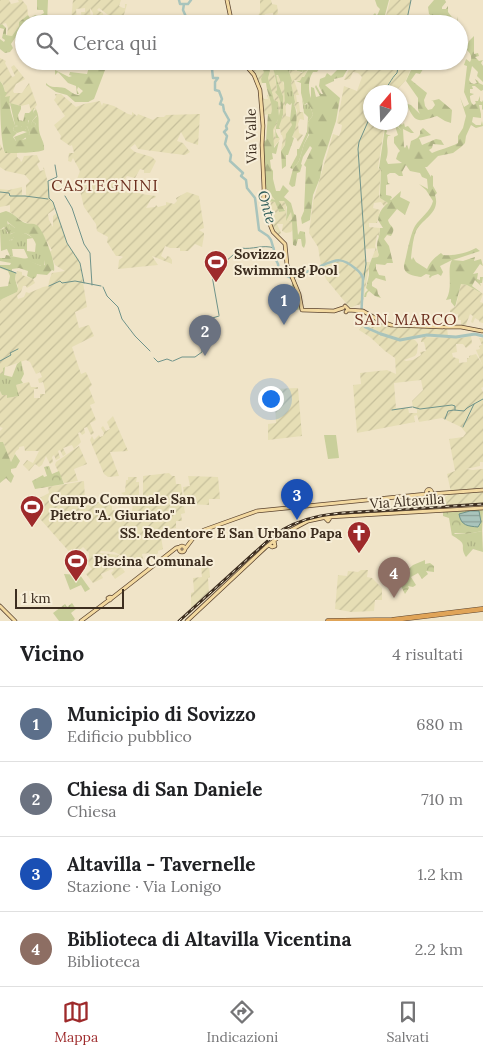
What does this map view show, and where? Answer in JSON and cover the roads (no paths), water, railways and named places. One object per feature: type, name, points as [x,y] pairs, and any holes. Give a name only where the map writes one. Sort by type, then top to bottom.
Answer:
[{"type":"highway","points":[[328,621],[390,620],[483,610]]},
{"type":"highway","points":[[403,621],[432,616]]},
{"type":"main road","points":[[227,0],[230,15]]},
{"type":"main road","name":"Via Valle","points":[[250,70],[254,75],[260,90],[264,126],[262,145],[263,207],[272,229],[285,244],[288,267],[300,297],[302,310],[362,311],[379,321],[391,325],[443,326],[481,331]]},
{"type":"main road","points":[[81,621],[174,550],[190,544],[200,532],[257,511],[421,495],[429,492],[439,494],[483,490]]},
{"type":"main road","name":"Via Altavilla","points":[[187,621],[278,537],[308,521],[483,508]]},
{"type":"main road","points":[[0,606],[15,621]]},
{"type":"water","points":[[479,511],[481,522],[478,527],[468,526],[461,521],[459,514]]},
{"type":"waterway","points":[[179,0],[180,4],[183,4]]},
{"type":"waterway","points":[[184,4],[188,4],[191,0]]},
{"type":"waterway","points":[[408,15],[411,0]]},
{"type":"waterway","name":"Onte","points":[[184,4],[183,10],[185,15]]},
{"type":"waterway","name":"Onte","points":[[212,70],[213,78],[218,78],[215,82],[215,90],[219,91],[222,99],[220,104],[223,105],[229,120],[226,126],[227,129],[224,132],[227,136],[225,144],[231,155],[230,161],[243,173],[241,176],[246,180],[247,188],[255,198],[259,230],[271,240],[279,272],[291,278],[319,267]]},
{"type":"waterway","points":[[388,85],[398,70]]},
{"type":"waterway","points":[[363,284],[366,264],[358,149],[364,130]]},
{"type":"waterway","points":[[55,165],[57,177],[48,181],[49,198],[53,202],[67,243],[80,263],[84,283]]},
{"type":"waterway","points":[[0,192],[9,193],[10,196],[48,199]]},
{"type":"waterway","points":[[65,196],[72,208],[84,244],[90,253],[92,285]]},
{"type":"waterway","points":[[212,270],[241,248],[274,248]]},
{"type":"waterway","name":"Onte","points":[[321,266],[339,260],[347,262],[360,272],[363,279],[361,321],[365,327],[381,334]]},
{"type":"waterway","points":[[0,267],[16,273]]},
{"type":"waterway","points":[[211,270],[219,315]]},
{"type":"waterway","points":[[49,286],[60,281],[62,283],[75,281],[101,286]]},
{"type":"waterway","points":[[103,287],[107,296],[118,307],[122,319],[150,351]]},
{"type":"waterway","points":[[206,320],[219,316]]},
{"type":"waterway","points":[[173,361],[182,357],[195,357],[202,352],[206,321]]},
{"type":"waterway","points":[[381,334],[400,340],[427,335],[456,337],[475,334],[483,336]]},
{"type":"waterway","points":[[0,361],[18,349]]},
{"type":"waterway","points":[[154,358],[158,362],[167,359],[172,361]]},
{"type":"waterway","points":[[463,427],[474,404],[483,399]]},
{"type":"waterway","points":[[445,419],[448,411],[464,411],[474,404]]},
{"type":"waterway","points":[[413,407],[420,409],[452,405],[455,406],[455,410]]},
{"type":"waterway","points":[[392,410],[412,407]]},
{"type":"railway","points":[[179,621],[273,536],[300,521],[330,514],[483,504]]},
{"type":"place","name":"Sovizzo Swimming Pool","points":[[216,283]]},
{"type":"place","name":"Municipio di Sovizzo","points":[[284,325]]},
{"type":"place","name":"Chiesa di San Daniele","points":[[205,356]]},
{"type":"place","name":"Altavilla - Tavernelle","points":[[297,520]]},
{"type":"place","name":"Campo Comunale San Pietro \"A. Giuriato\"","points":[[32,528]]},
{"type":"place","name":"SS. Redentore E San Urbano Papa","points":[[359,554]]},
{"type":"place","name":"Piscina Comunale","points":[[76,582]]},
{"type":"place","name":"Biblioteca di Altavilla Vicentina","points":[[394,598]]},
{"type":"district","name":"CASTEGNINI","points":[[105,185]]},
{"type":"district","name":"SAN MARCO","points":[[406,319]]}]
